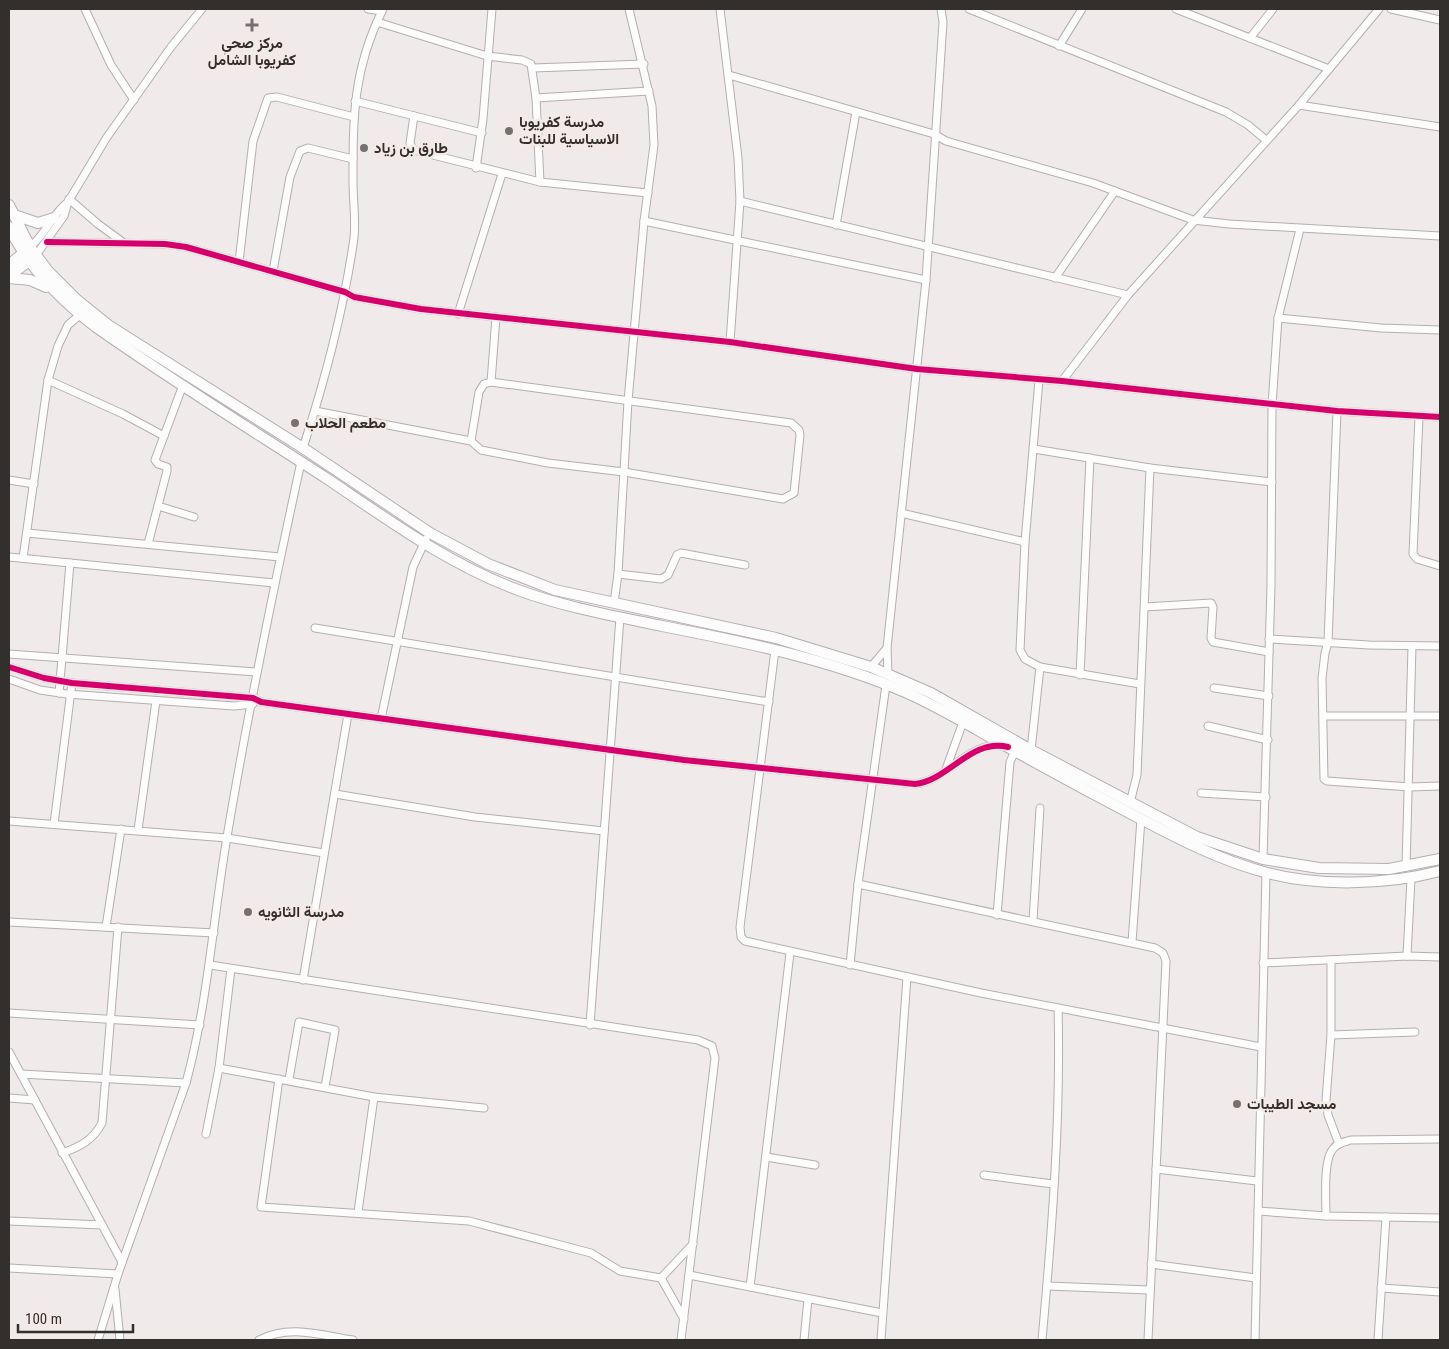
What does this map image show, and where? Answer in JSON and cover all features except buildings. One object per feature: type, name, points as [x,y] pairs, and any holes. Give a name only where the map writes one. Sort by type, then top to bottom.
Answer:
[{"type":"main road","points":[[11,210],[38,223],[54,218]]},
{"type":"main road","points":[[11,210],[30,255],[54,292]]},
{"type":"main road","points":[[9,231],[83,311],[303,448],[430,533],[474,557],[533,584],[813,648],[871,667],[931,693],[1031,750],[1197,837],[1263,859],[1319,868],[1390,869],[1440,859]]},
{"type":"main road","points":[[9,265],[30,255]]},
{"type":"main road","points":[[9,277],[30,255]]},
{"type":"main road","points":[[9,277],[36,281],[54,292],[83,311],[183,385],[425,543],[459,563],[520,591],[620,617],[776,650],[886,685],[963,722],[1200,850],[1266,873],[1311,880],[1410,879],[1440,871]]},
{"type":"main road","points":[[237,420],[241,409]]},
{"type":"main road","points":[[812,660],[813,648]]},
{"type":"street","points":[[85,9],[111,65],[134,100]]},
{"type":"street","points":[[30,255],[47,242],[66,212],[69,200],[107,137],[202,9]]},
{"type":"street","points":[[303,448],[315,410],[345,292],[355,226],[354,100],[364,54],[382,10],[368,9]]},
{"type":"street","points":[[476,168],[482,133],[492,9]]},
{"type":"street","points":[[614,603],[618,574],[634,331],[644,221],[654,145],[654,126],[649,91],[644,64],[629,9]]},
{"type":"street","points":[[720,9],[738,158],[740,201],[730,342]]},
{"type":"street","points":[[888,674],[887,648],[926,280],[934,134],[943,22],[941,9]]},
{"type":"street","points":[[969,9],[980,11],[1059,46],[1226,112],[1248,125],[1266,140]]},
{"type":"street","points":[[1059,46],[1082,9]]},
{"type":"street","points":[[1180,9],[1329,69]]},
{"type":"street","points":[[1250,38],[1273,9]]},
{"type":"street","points":[[1062,381],[1128,295],[1266,140],[1300,105],[1380,9]]},
{"type":"street","points":[[1391,9],[1440,20]]},
{"type":"street","points":[[377,22],[487,56],[526,62],[533,68],[644,64]]},
{"type":"street","points":[[533,68],[540,182]]},
{"type":"street","points":[[729,75],[934,134],[946,141],[1115,191],[1194,220],[1229,224],[1440,236]]},
{"type":"street","points":[[536,98],[649,91]]},
{"type":"street","points":[[238,262],[253,141],[268,98],[277,97],[354,117]]},
{"type":"street","points":[[354,100],[482,133]]},
{"type":"street","points":[[1300,105],[1440,127]]},
{"type":"street","points":[[836,224],[856,112]]},
{"type":"street","points":[[414,116],[410,143],[413,150],[476,168],[540,182],[648,193]]},
{"type":"street","points":[[273,271],[290,177],[300,151],[308,148],[353,159]]},
{"type":"street","points":[[458,314],[502,174]]},
{"type":"street","points":[[1055,278],[1115,191]]},
{"type":"street","points":[[30,255],[59,208],[69,200]]},
{"type":"street","points":[[69,200],[92,220],[125,243]]},
{"type":"street","points":[[740,201],[1128,295]]},
{"type":"street","points":[[644,221],[926,280]]},
{"type":"street","points":[[1263,859],[1269,696],[1272,405],[1278,318],[1300,228]]},
{"type":"street","points":[[47,242],[175,245],[273,271],[345,292],[354,297],[458,314],[730,342],[917,369],[1062,381],[1337,411],[1440,417]]},
{"type":"street","points":[[23,558],[48,380],[65,330],[83,311]]},
{"type":"street","points":[[490,382],[496,317]]},
{"type":"street","points":[[1278,318],[1381,328],[1440,330]]},
{"type":"street","points":[[48,380],[123,414],[164,436]]},
{"type":"street","points":[[1039,380],[1025,542],[1019,644],[1025,659],[1040,667],[1140,684]]},
{"type":"street","points":[[315,410],[471,441],[476,447],[486,452],[548,463],[624,472],[788,498],[794,493],[800,430],[791,424],[490,382],[484,384],[478,392],[471,441]]},
{"type":"street","points":[[148,544],[167,469],[156,463],[155,460],[183,385]]},
{"type":"street","points":[[1337,411],[1328,642],[1322,678],[1324,716],[1322,772],[1327,781],[1410,787],[1440,786]]},
{"type":"street","points":[[1419,417],[1413,554],[1417,559],[1440,566]]},
{"type":"street","points":[[1034,449],[1150,468],[1272,482]]},
{"type":"street","points":[[1080,675],[1090,458]]},
{"type":"street","points":[[98,1340],[122,1262],[186,1083],[200,1025],[227,838],[274,583],[300,462]]},
{"type":"street","points":[[1130,803],[1137,775],[1150,468]]},
{"type":"street","points":[[9,480],[34,484]]},
{"type":"street","points":[[158,506],[194,516]]},
{"type":"street","points":[[901,512],[1025,542]]},
{"type":"street","points":[[27,533],[280,557]]},
{"type":"street","points":[[381,718],[412,567],[430,533]]},
{"type":"street","points":[[618,574],[661,579],[668,575],[676,555],[682,553],[745,565]]},
{"type":"street","points":[[9,557],[274,583]]},
{"type":"street","points":[[59,693],[70,563]]},
{"type":"street","points":[[1145,607],[1211,603],[1213,642],[1269,652]]},
{"type":"street","points":[[590,1025],[620,617]]},
{"type":"street","points":[[315,628],[769,702]]},
{"type":"street","points":[[1269,639],[1440,646]]},
{"type":"street","points":[[1406,867],[1410,787],[1412,646]]},
{"type":"street","points":[[871,667],[887,648]]},
{"type":"street","points":[[776,650],[740,933],[743,939],[749,943],[790,953],[1261,1047]]},
{"type":"street","points":[[9,654],[257,672]]},
{"type":"street","points":[[9,667],[72,683],[261,702],[760,770],[921,784],[934,780],[946,770],[982,750],[1001,745],[1011,749],[997,915]]},
{"type":"street","points":[[1031,750],[1040,667]]},
{"type":"street","points":[[9,680],[59,693],[243,706],[252,702]]},
{"type":"street","points":[[54,824],[72,683]]},
{"type":"street","points":[[850,965],[858,884],[886,685]]},
{"type":"street","points":[[1214,688],[1269,696]]},
{"type":"street","points":[[138,830],[156,701]]},
{"type":"street","points":[[303,980],[348,714]]},
{"type":"street","points":[[1324,716],[1440,716]]},
{"type":"street","points":[[946,770],[963,722]]},
{"type":"street","points":[[1208,726],[1268,740]]},
{"type":"street","points":[[1201,792],[1266,797]]},
{"type":"street","points":[[335,794],[475,817],[604,831]]},
{"type":"street","points":[[1033,921],[1040,808]]},
{"type":"street","points":[[1132,942],[1141,819]]},
{"type":"street","points":[[9,821],[121,828],[227,838],[324,852]]},
{"type":"street","points":[[106,927],[121,828]]},
{"type":"street","points":[[1255,1340],[1257,1181],[1266,873]]},
{"type":"street","points":[[1407,956],[1410,879]]},
{"type":"street","points":[[858,884],[997,915],[1132,942],[1155,948],[1165,957],[1148,1340]]},
{"type":"street","points":[[9,922],[214,933]]},
{"type":"street","points":[[62,1152],[85,1144],[98,1131],[104,1116],[118,927]]},
{"type":"street","points":[[750,1287],[790,953]]},
{"type":"street","points":[[1263,963],[1407,956],[1440,957]]},
{"type":"street","points":[[1331,960],[1331,1035],[1326,1100],[1328,1115],[1339,1144]]},
{"type":"street","points":[[210,965],[590,1025],[698,1040],[712,1046],[715,1052],[681,1340]]},
{"type":"street","points":[[206,1134],[218,1068],[231,969]]},
{"type":"street","points":[[881,1340],[907,977]]},
{"type":"street","points":[[1042,1340],[1048,1286],[1054,1184],[1058,1086],[1058,1008]]},
{"type":"street","points":[[9,1013],[200,1025]]},
{"type":"street","points":[[290,1079],[299,1022],[335,1030],[325,1087]]},
{"type":"street","points":[[1331,1035],[1415,1032]]},
{"type":"street","points":[[9,1052],[122,1262]]},
{"type":"street","points":[[218,1068],[279,1079],[290,1079],[374,1096],[484,1108]]},
{"type":"street","points":[[21,1074],[186,1083]]},
{"type":"street","points":[[279,1079],[260,1207],[358,1212],[469,1221],[591,1252],[620,1271],[661,1278]]},
{"type":"street","points":[[358,1212],[374,1096]]},
{"type":"street","points":[[9,1098],[35,1100]]},
{"type":"street","points":[[1326,1216],[1329,1159],[1334,1148],[1339,1144],[1351,1140],[1440,1139]]},
{"type":"street","points":[[766,1157],[815,1165]]},
{"type":"street","points":[[1156,1169],[1257,1181]]},
{"type":"street","points":[[984,1175],[1054,1184]]},
{"type":"street","points":[[1258,1210],[1326,1216],[1440,1218]]},
{"type":"street","points":[[1378,1340],[1386,1217]]},
{"type":"street","points":[[9,1221],[102,1225]]},
{"type":"street","points":[[661,1278],[693,1244]]},
{"type":"street","points":[[1151,1264],[1256,1278]]},
{"type":"street","points":[[9,1268],[118,1274]]},
{"type":"street","points":[[689,1275],[882,1312]]},
{"type":"street","points":[[661,1278],[684,1319]]},
{"type":"street","points":[[114,1286],[119,1314],[120,1340]]},
{"type":"street","points":[[1048,1286],[1149,1290]]},
{"type":"street","points":[[1381,1288],[1440,1292]]},
{"type":"street","points":[[804,1340],[808,1299]]},
{"type":"street","points":[[259,1340],[269,1335],[293,1330],[353,1340]]},
{"type":"cycle path","points":[[47,242],[165,244],[186,247],[345,292],[354,297],[421,309],[730,342],[917,369],[1062,381],[1337,411],[1440,417]]},
{"type":"cycle path","points":[[9,667],[44,678],[72,683],[253,698],[261,702],[684,760],[915,784],[938,776],[982,749],[995,746],[1008,747]]},
{"type":"place","name":"مركز صحي كفريوبا الشامل","points":[[252,25]]},
{"type":"place","name":"مدرسة كفريوبا الاسياسية للبنات","points":[[509,131]]},
{"type":"place","name":"طارق بن زياد","points":[[364,148]]},
{"type":"place","name":"مطعم الحلاب","points":[[295,423]]},
{"type":"place","name":"مدرسة الثانويه","points":[[248,912]]},
{"type":"place","name":"مسجد الطيبات","points":[[1237,1104]]}]
